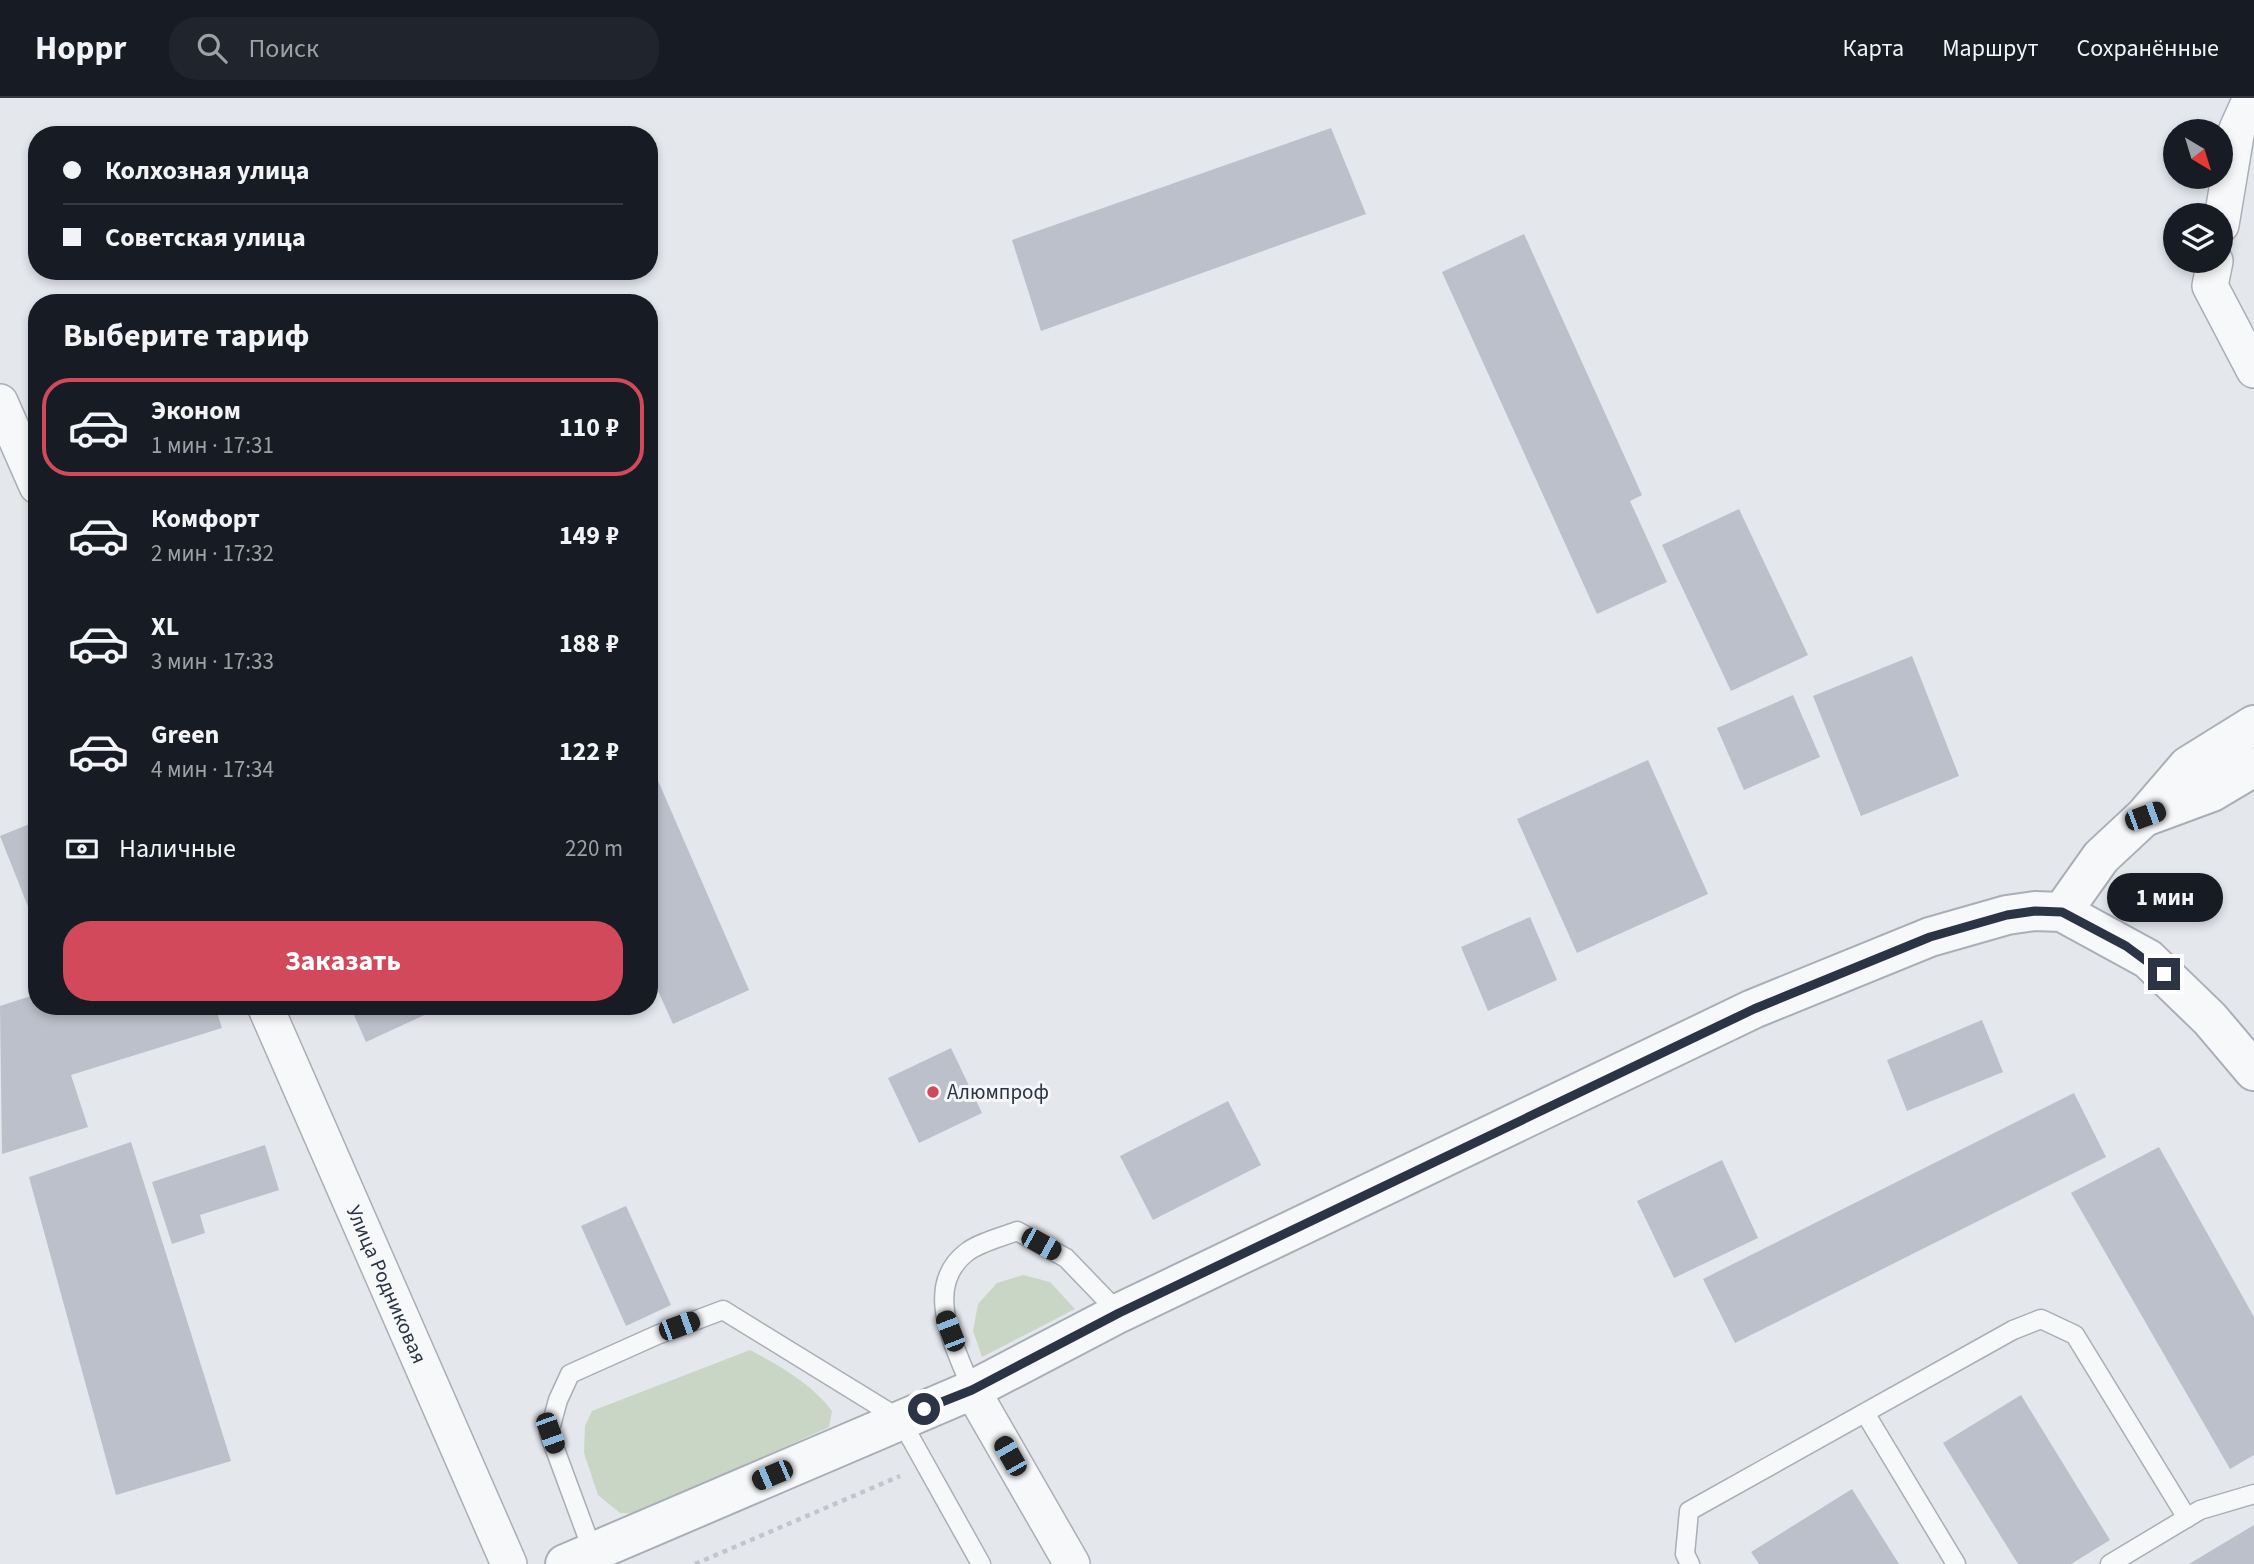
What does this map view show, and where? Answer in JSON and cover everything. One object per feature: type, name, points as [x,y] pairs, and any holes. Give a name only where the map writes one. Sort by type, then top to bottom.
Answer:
[{"type":"street","points":[[2225,203],[2237,129],[2251,98]]},
{"type":"street","points":[[2213,273],[2210,286],[2254,370]]},
{"type":"street","points":[[0,402],[28,466]]},
{"type":"street","points":[[2062,912],[2101,857],[2145,816],[2188,765],[2254,725]]},
{"type":"street","points":[[2145,816],[2212,792],[2254,767]]},
{"type":"street","points":[[579,1558],[972,1390],[1119,1313],[1754,1009],[1930,937],[2007,915],[2035,911],[2062,912],[2148,959],[2210,1019],[2254,1071]]},
{"type":"street","name":"Улица Родниковая","points":[[269,1015],[509,1564]]},
{"type":"street","points":[[972,1390],[1072,1564]]},
{"type":"lane","points":[[972,1390],[942,1312],[949,1273],[968,1251],[1017,1231],[1066,1258],[1119,1313]]},
{"type":"lane","points":[[579,1558],[550,1433],[558,1400],[570,1374],[657,1335],[723,1310],[900,1419],[981,1564]]},
{"type":"lane","points":[[1690,1564],[1685,1554],[1689,1511],[2013,1330],[2040,1320],[2075,1335],[2187,1518]]},
{"type":"lane","points":[[1865,1413],[1956,1564]]},
{"type":"lane","points":[[2110,1564],[2200,1510],[2254,1494]]},
{"type":"path","points":[[695,1564],[926,1465]]},
{"type":"green space","points":[[1023,1275],[1050,1282],[1075,1309],[982,1357],[973,1331],[978,1304],[997,1283]]},
{"type":"green space","points":[[750,1350],[784,1369],[815,1392],[832,1411],[829,1427],[640,1514],[620,1513],[598,1495],[584,1453],[585,1426],[592,1411]]},
{"type":"building","points":[[1331,128],[1366,214],[1041,331],[1012,240]]},
{"type":"building","points":[[1524,234],[1642,495],[1630,501],[1667,582],[1597,614],[1442,272]]},
{"type":"building","points":[[1739,509],[1808,655],[1731,691],[1662,545]]},
{"type":"building","points":[[1912,656],[1959,776],[1861,816],[1813,696]]},
{"type":"building","points":[[1793,695],[1820,757],[1744,790],[1717,728]]},
{"type":"building","points":[[1648,760],[1708,894],[1577,953],[1517,819]]},
{"type":"building","points":[[658,781],[749,990],[673,1024],[658,991]]},
{"type":"building","points":[[28,825],[28,906],[0,836]]},
{"type":"building","points":[[1530,917],[1557,980],[1488,1011],[1461,947]]},
{"type":"building","points":[[28,997],[28,1015],[218,1015],[222,1028],[71,1075],[88,1127],[2,1154],[0,1006]]},
{"type":"building","points":[[354,1015],[424,1015],[366,1042]]},
{"type":"building","points":[[1982,1020],[2003,1072],[1907,1111],[1887,1060]]},
{"type":"building","points":[[951,1048],[982,1113],[919,1143],[888,1078]]},
{"type":"building","points":[[2074,1093],[2106,1157],[1735,1343],[1703,1279]]},
{"type":"building","points":[[1228,1101],[1261,1165],[1153,1220],[1120,1156]]},
{"type":"building","points":[[131,1142],[231,1461],[116,1495],[29,1177]]},
{"type":"building","points":[[265,1145],[279,1190],[200,1215],[205,1233],[172,1244],[152,1182]]},
{"type":"building","points":[[2159,1147],[2254,1317],[2254,1455],[2230,1469],[2071,1193]]},
{"type":"building","points":[[1722,1160],[1758,1238],[1674,1278],[1637,1201]]},
{"type":"building","points":[[626,1206],[671,1305],[626,1326],[581,1226]]},
{"type":"building","points":[[2021,1395],[2110,1540],[2071,1564],[2018,1564],[1943,1443]]},
{"type":"building","points":[[1852,1489],[1899,1564],[1759,1564],[1751,1552]]},
{"type":"building","points":[[2254,1525],[2254,1564],[2189,1564]]},
{"type":"place","name":"Алюмпроф","points":[[933,1092]]},
{"type":"route","points":[[924,1409],[972,1390],[1119,1313],[1754,1009],[1930,937],[2007,915],[2035,911],[2062,912],[2104,932],[2148,959],[2164,974]]}]
